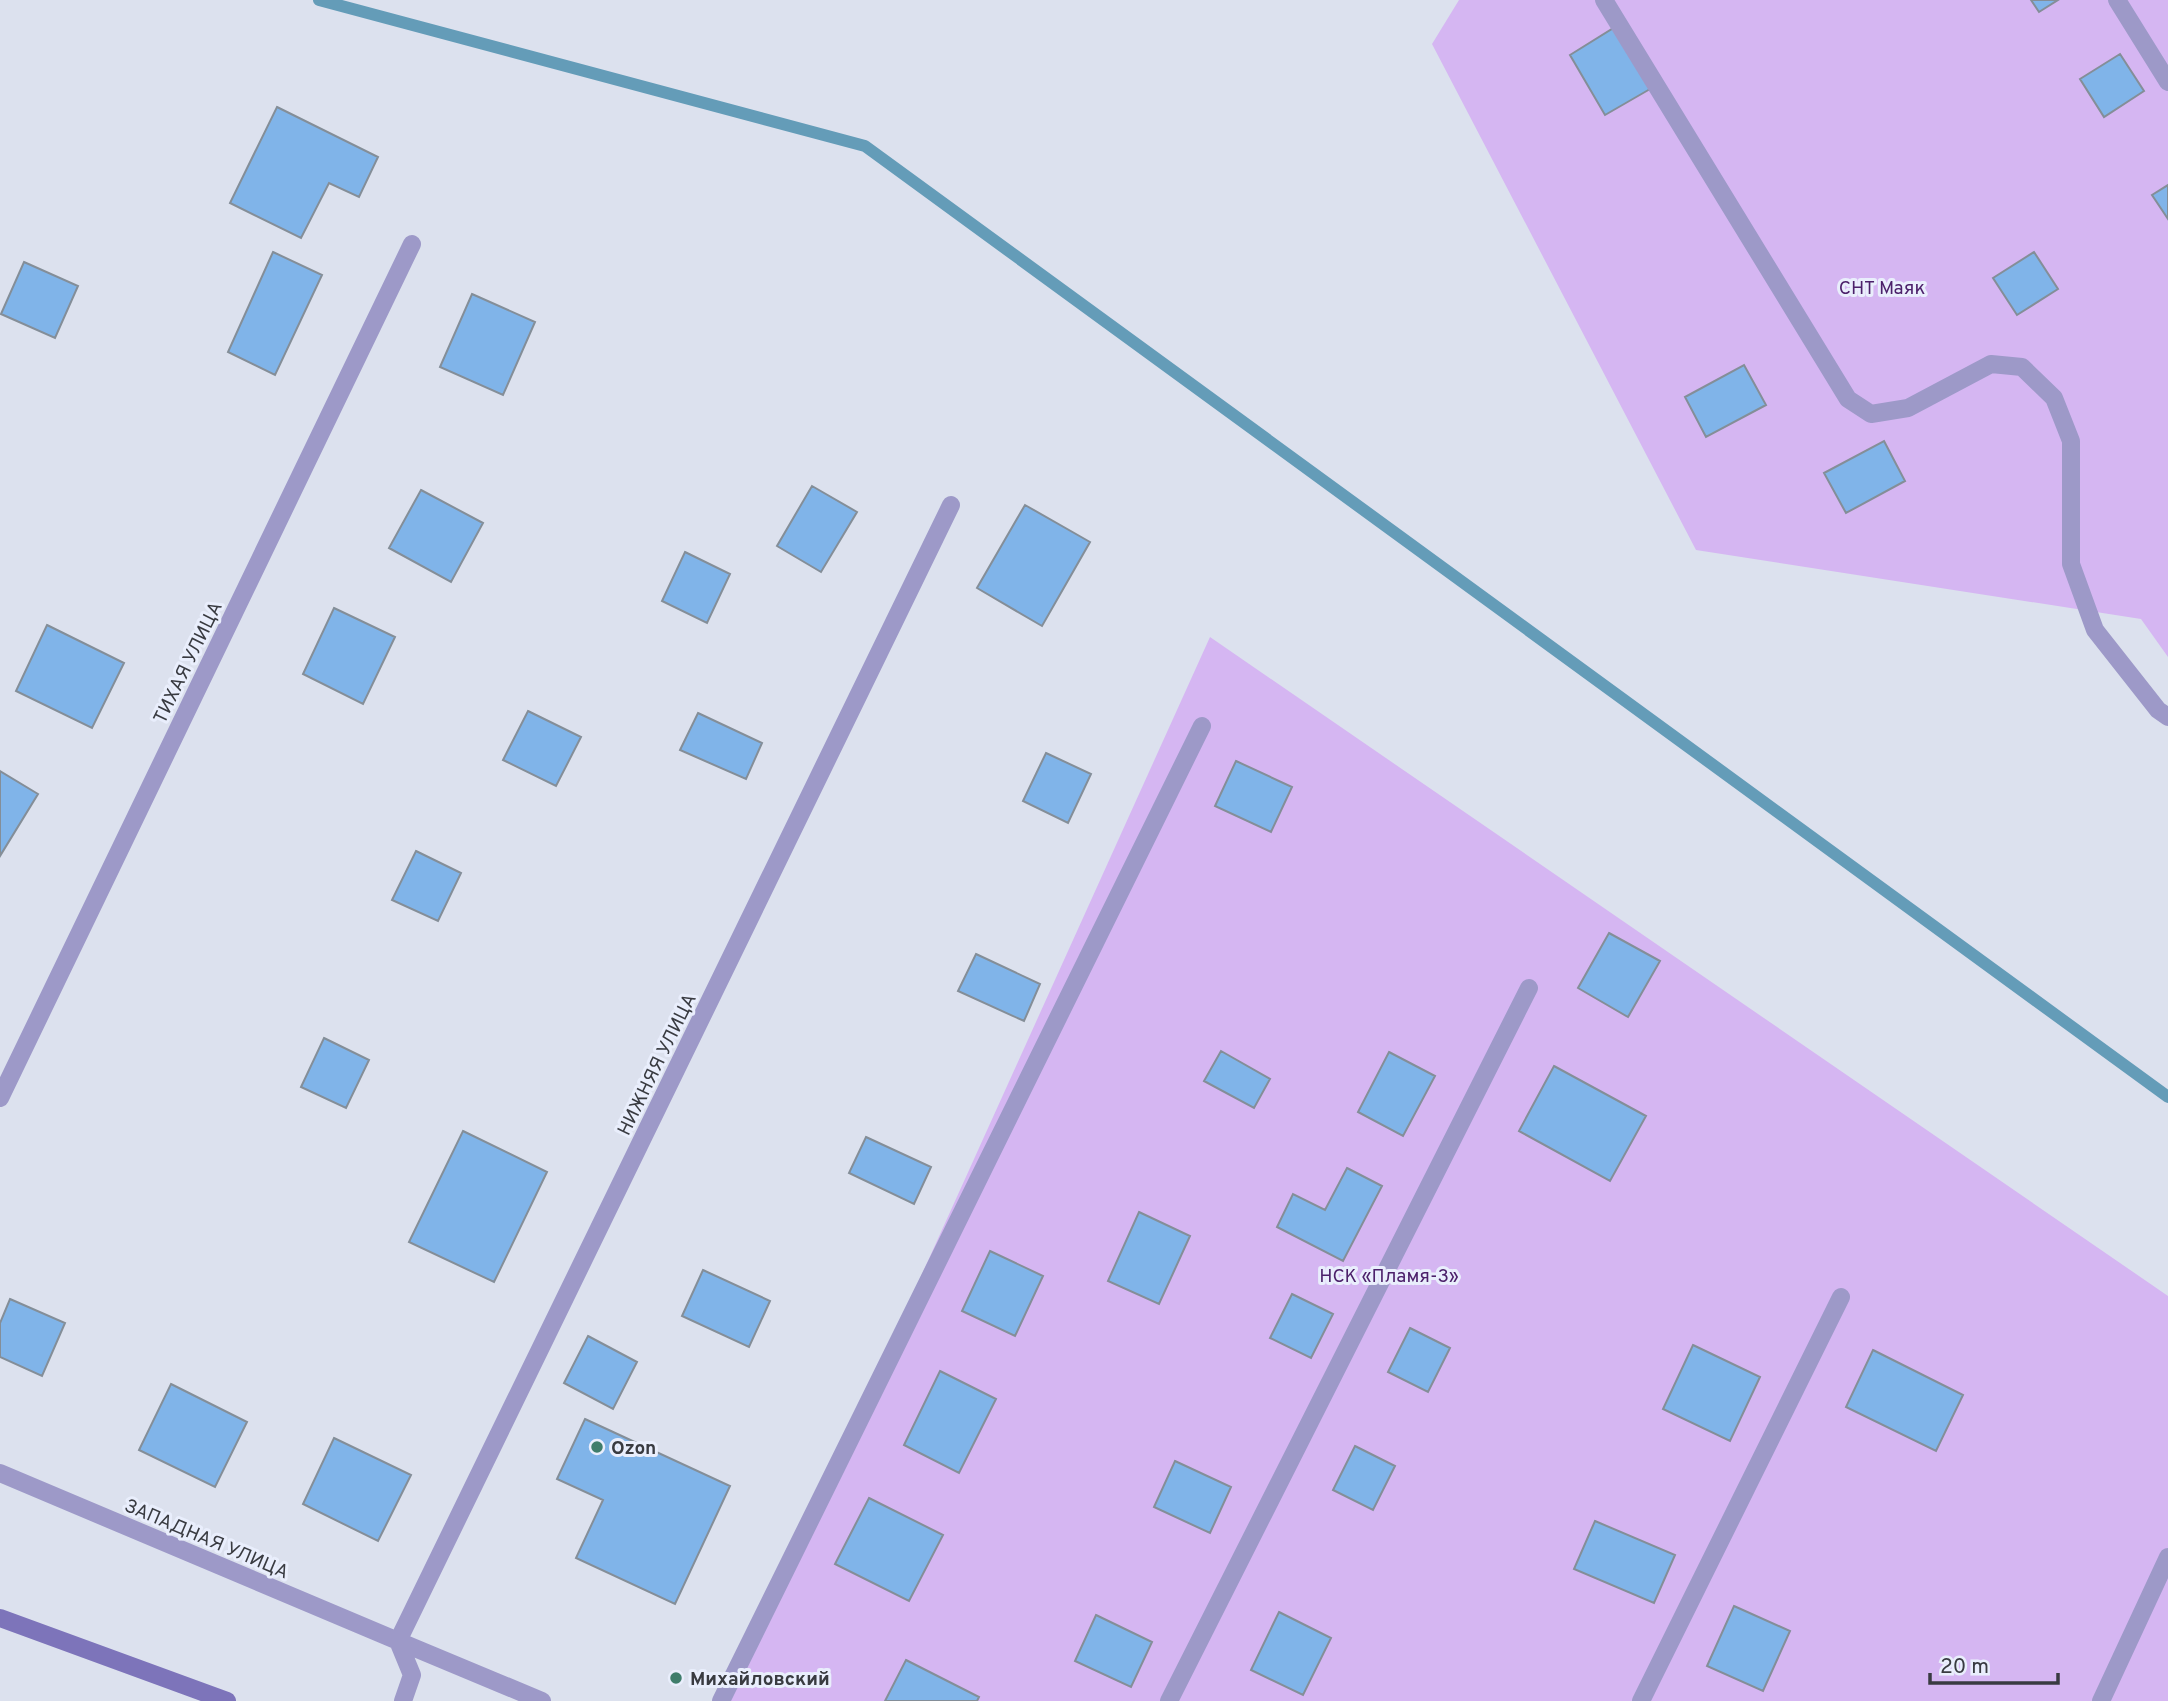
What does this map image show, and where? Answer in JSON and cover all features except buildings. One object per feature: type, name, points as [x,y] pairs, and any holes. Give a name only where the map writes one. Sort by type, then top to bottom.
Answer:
[{"type":"street","points":[[1604,0],[1848,399],[1871,414],[1908,408],[1991,364],[2022,367],[2054,398],[2071,441],[2071,564],[2095,630],[2158,710],[2168,717]]},
{"type":"street","points":[[2117,0],[2168,82]]},
{"type":"street","name":"ТИХАЯ УЛИЦА","points":[[0,1098],[412,244]]},
{"type":"street","name":"НИЖНЯЯ УЛИЦА","points":[[398,1641],[951,505]]},
{"type":"street","points":[[721,1701],[1202,726]]},
{"type":"street","points":[[1169,1701],[1529,988]]},
{"type":"street","points":[[1641,1701],[1841,1297]]},
{"type":"street","name":"ЗАПАДНАЯ УЛИЦА","points":[[0,1473],[542,1701]]},
{"type":"street","points":[[2101,1701],[2168,1557]]},
{"type":"street","points":[[0,1618],[227,1701]]},
{"type":"street","points":[[398,1641],[412,1675],[403,1701]]},
{"type":"green space","name":"СНТ Маяк","points":[[1459,0],[2168,0],[2168,657],[2141,619],[1696,550],[1432,44]]},
{"type":"green space","name":"НСК «Пламя-3»","points":[[1210,637],[2168,1296],[2168,1701],[729,1701]]},
{"type":"waterway","points":[[319,0],[865,146],[2168,1097]]},
{"type":"place","name":"Ozon","points":[[597,1447]]},
{"type":"place","name":"Михайловский","points":[[676,1678]]}]
